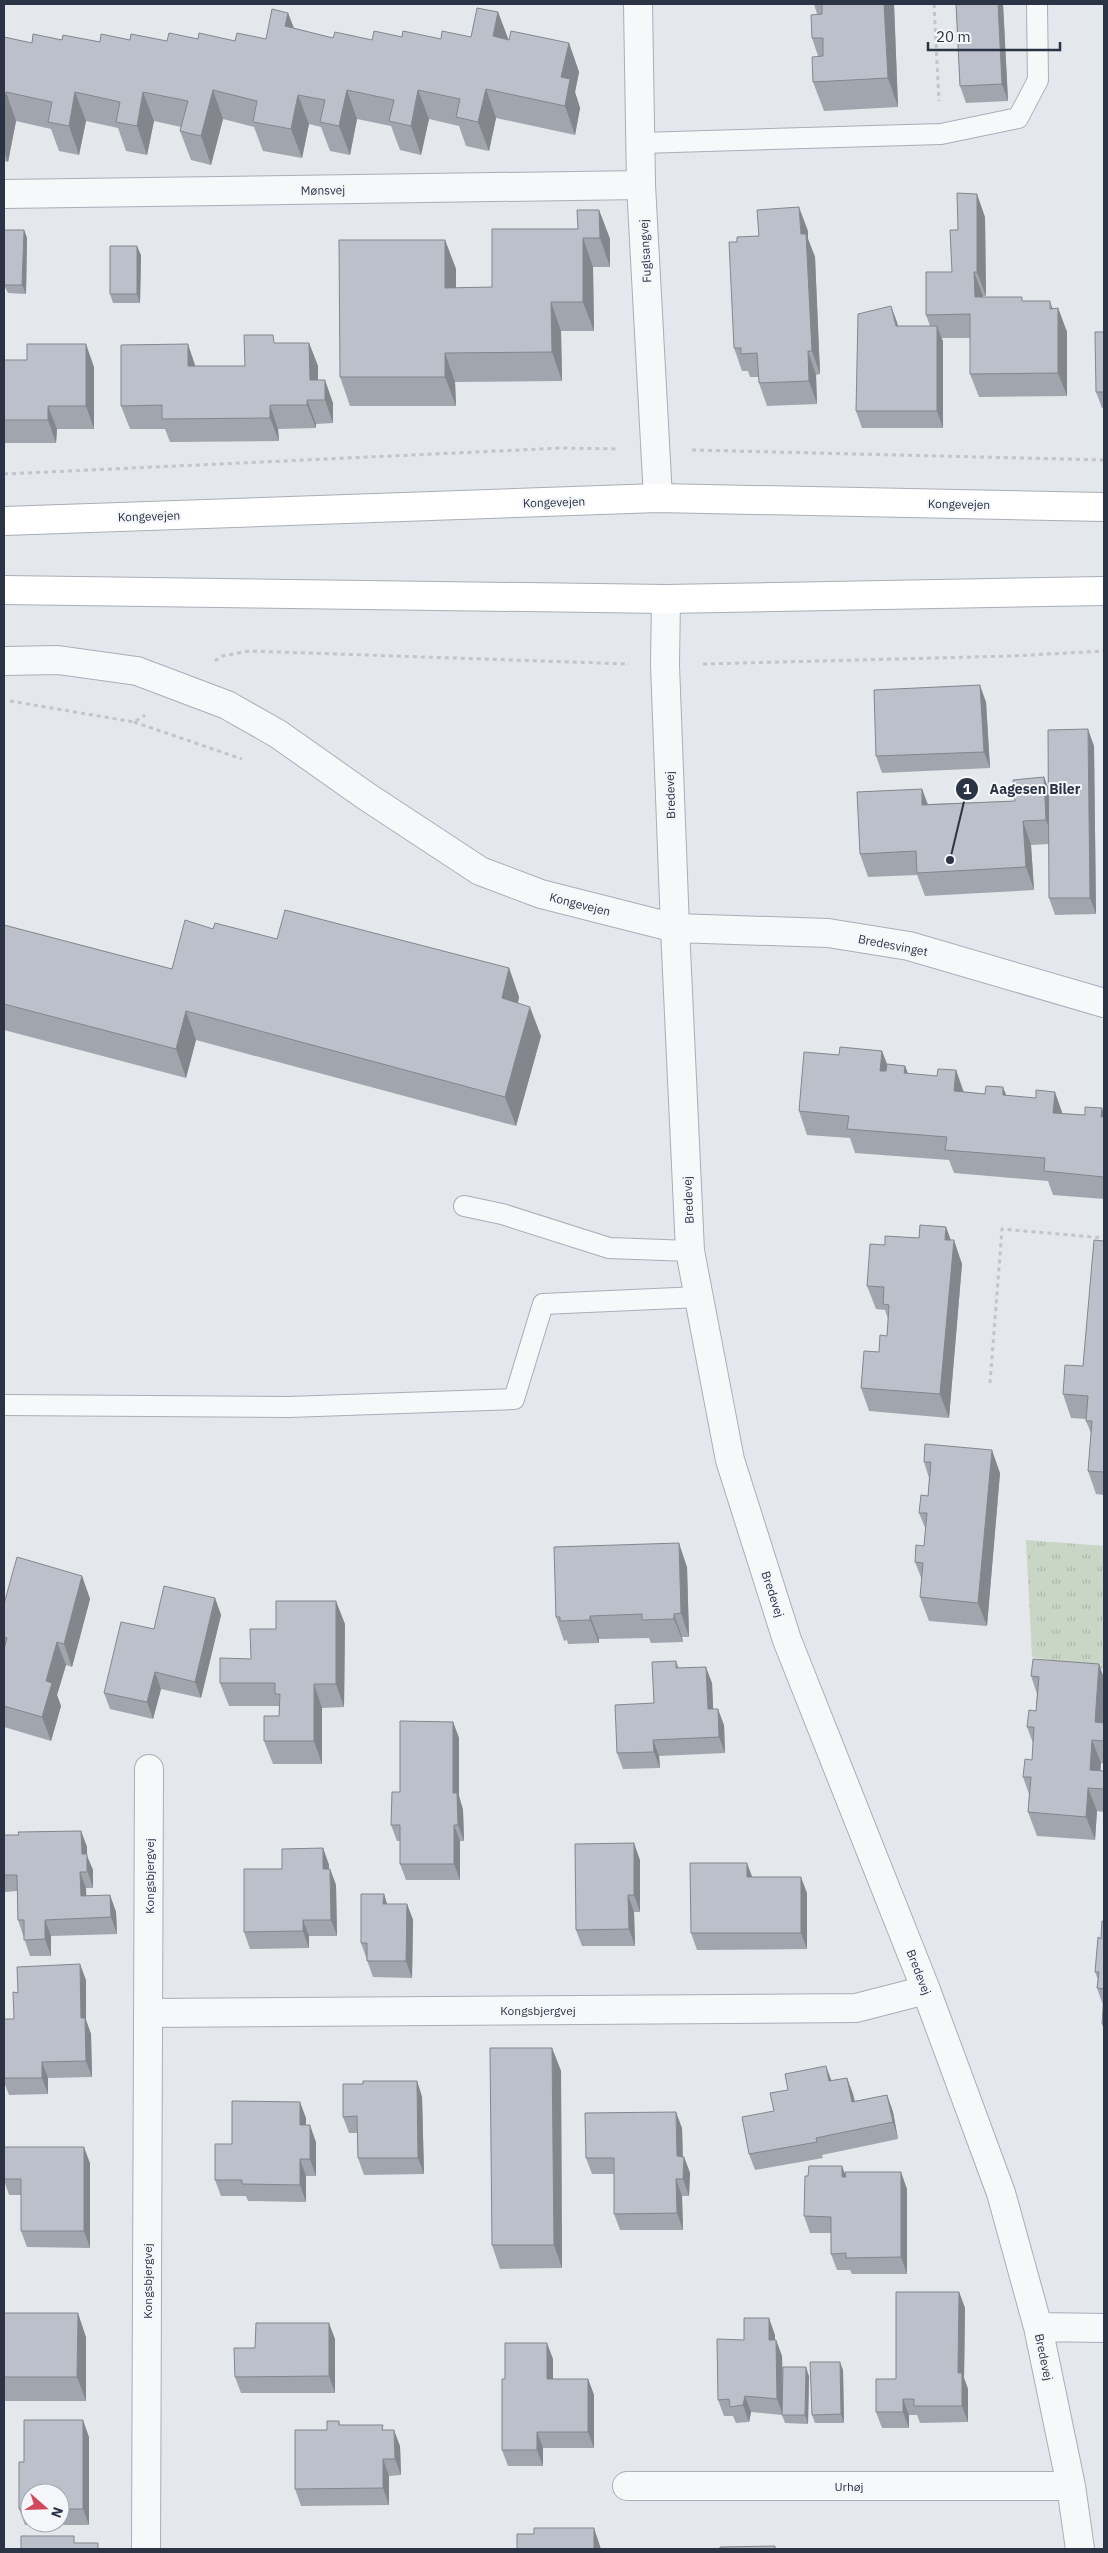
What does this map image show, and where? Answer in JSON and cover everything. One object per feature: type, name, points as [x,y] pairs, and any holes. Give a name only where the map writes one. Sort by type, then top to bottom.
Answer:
[{"type":"main road","name":"Kongevejen","points":[[4,521],[658,498],[1104,508]]},
{"type":"main road","points":[[4,590],[666,599],[1104,591]]},
{"type":"street","name":"Fuglsangvej","points":[[638,4],[642,185],[658,498]]},
{"type":"street","name":"Mønsvej","points":[[4,194],[642,185]]},
{"type":"street","name":"Bredevej","points":[[666,599],[665,665],[690,1252],[730,1460],[787,1640],[926,1990],[1001,2193],[1038,2327],[1071,2486],[1080,2549]]},
{"type":"street","name":"Kongevejen","points":[[4,661],[58,660],[137,671],[181,686],[227,705],[278,734],[480,871],[541,894],[675,928]]},
{"type":"street","name":"Bredesvinget","points":[[675,928],[828,933],[909,946],[1104,1003]]},
{"type":"street","name":"Kongsbjergvej","points":[[146,2549],[149,1769]]},
{"type":"street","name":"Kongsbjergvej","points":[[149,2013],[856,2008],[926,1990]]},
{"type":"street","points":[[1038,2327],[1104,2328]]},
{"type":"street","name":"Urhøj","points":[[627,2486],[1071,2486]]},
{"type":"lane","points":[[641,143],[941,134],[1018,118],[1038,80],[1037,4]]},
{"type":"lane","points":[[464,1206],[502,1214],[609,1248],[690,1252]]},
{"type":"lane","points":[[4,1405],[289,1408],[410,1401],[514,1399],[543,1304],[699,1297]]},
{"type":"path","points":[[934,4],[941,134]]},
{"type":"path","points":[[4,474],[562,448],[1104,460]]},
{"type":"path","points":[[4,701],[24,702],[134,722],[158,707],[181,686],[222,656],[248,651],[665,665],[1011,656],[1104,651]]},
{"type":"path","points":[[990,1383],[1002,1229],[1104,1238]]},
{"type":"green space","points":[[1026,1540],[1104,1546],[1104,1669],[1032,1657]]},
{"type":"building","points":[[822,4],[884,4],[888,78],[813,82],[812,57],[823,56],[823,38],[812,38],[811,15],[822,14]]},
{"type":"building","points":[[956,4],[998,4],[1002,84],[960,86]]},
{"type":"building","points":[[477,8],[498,12],[493,36],[509,40],[511,31],[569,43],[561,77],[570,79],[565,106],[486,89],[478,122],[456,117],[460,99],[418,90],[411,126],[389,121],[394,100],[347,90],[339,126],[320,122],[325,100],[298,95],[291,129],[253,122],[257,101],[213,90],[201,136],[180,131],[188,101],[143,92],[137,126],[116,122],[120,102],[75,92],[69,126],[48,122],[52,102],[6,92],[4,103],[4,37],[32,43],[33,34],[62,40],[63,35],[100,42],[101,34],[130,40],[131,34],[167,41],[169,33],[198,39],[199,33],[235,41],[237,33],[266,39],[272,9],[288,13],[285,26],[333,38],[335,32],[372,40],[374,31],[402,37],[403,31],[441,39],[442,31],[471,37]]},
{"type":"building","points":[[957,193],[977,194],[977,272],[974,272],[975,297],[1022,297],[1022,301],[1050,301],[1050,309],[1058,308],[1058,373],[970,374],[970,314],[926,315],[926,272],[952,272],[950,230],[958,230]]},
{"type":"building","points":[[799,207],[801,234],[806,234],[812,351],[808,351],[809,381],[759,383],[757,353],[741,354],[741,348],[734,348],[729,242],[737,242],[737,237],[759,236],[757,210]]},
{"type":"building","points":[[577,210],[599,210],[600,238],[583,238],[583,302],[551,302],[552,352],[445,353],[445,377],[340,377],[339,240],[445,240],[445,288],[492,287],[492,229],[578,229]]},
{"type":"building","points":[[4,230],[24,230],[22,285],[4,285]]},
{"type":"building","points":[[110,246],[137,246],[137,294],[110,294]]},
{"type":"building","points":[[891,306],[896,326],[937,326],[937,411],[856,411],[858,314]]},
{"type":"building","points":[[1095,332],[1104,332],[1104,392],[1096,392]]},
{"type":"building","points":[[244,335],[273,335],[274,343],[309,343],[310,380],[325,380],[325,400],[307,400],[307,405],[270,405],[270,418],[162,419],[162,405],[121,406],[121,345],[188,344],[188,366],[245,366]]},
{"type":"building","points":[[27,344],[86,344],[86,406],[48,406],[48,420],[4,420],[4,360],[27,360]]},
{"type":"building","points":[[980,685],[984,752],[876,756],[874,690]]},
{"type":"building","points":[[1088,729],[1090,898],[1049,898],[1048,730]]},
{"type":"building","points":[[1044,777],[1046,820],[1023,821],[1026,867],[917,873],[916,851],[860,854],[857,792],[922,789],[922,805],[1015,801],[1013,780]]},
{"type":"building","points":[[285,910],[509,968],[502,998],[530,1007],[505,1097],[186,1011],[176,1049],[4,1004],[4,925],[172,969],[185,920],[213,929],[215,923],[277,939]]},
{"type":"building","points":[[840,1047],[882,1051],[880,1071],[886,1071],[887,1064],[905,1066],[904,1073],[937,1076],[938,1069],[956,1070],[954,1091],[985,1094],[986,1086],[1003,1087],[1003,1095],[1036,1098],[1036,1090],[1055,1092],[1053,1113],[1085,1115],[1085,1107],[1102,1108],[1101,1117],[1104,1117],[1104,1177],[1044,1171],[1045,1158],[945,1150],[947,1137],[847,1129],[849,1116],[799,1111],[804,1052],[839,1055]]},
{"type":"building","points":[[920,1225],[946,1227],[945,1240],[954,1240],[940,1394],[861,1388],[864,1351],[879,1352],[880,1335],[887,1336],[889,1305],[883,1304],[884,1287],[867,1286],[870,1244],[885,1245],[885,1236],[919,1238]]},
{"type":"building","points":[[1094,1240],[1104,1241],[1104,1472],[1088,1471],[1092,1421],[1086,1421],[1088,1396],[1063,1394],[1065,1365],[1083,1366]]},
{"type":"building","points":[[925,1444],[992,1450],[978,1603],[920,1597],[923,1563],[915,1562],[916,1545],[924,1546],[927,1513],[919,1513],[921,1495],[928,1496],[931,1462],[924,1462]]},
{"type":"building","points":[[679,1543],[681,1613],[674,1614],[674,1619],[642,1620],[642,1614],[590,1616],[590,1620],[560,1621],[560,1617],[556,1617],[554,1547]]},
{"type":"building","points":[[17,1557],[82,1576],[64,1644],[57,1642],[46,1681],[52,1683],[42,1717],[4,1706],[4,1649],[7,1638],[4,1637],[4,1604]]},
{"type":"building","points":[[164,1586],[215,1598],[195,1682],[155,1672],[147,1702],[104,1693],[121,1622],[154,1629]]},
{"type":"building","points":[[276,1601],[336,1601],[336,1684],[314,1684],[314,1741],[264,1741],[264,1716],[279,1716],[280,1694],[275,1694],[275,1683],[220,1683],[220,1658],[251,1659],[250,1629],[276,1629]]},
{"type":"building","points":[[1033,1659],[1099,1664],[1095,1722],[1104,1723],[1104,1741],[1092,1740],[1090,1770],[1104,1771],[1104,1789],[1088,1788],[1086,1817],[1028,1812],[1031,1777],[1023,1777],[1025,1759],[1032,1760],[1034,1727],[1027,1727],[1029,1710],[1036,1711],[1039,1677],[1031,1676]]},
{"type":"building","points":[[676,1661],[676,1668],[706,1667],[708,1709],[718,1709],[719,1737],[653,1740],[654,1752],[617,1753],[615,1705],[654,1703],[652,1662]]},
{"type":"building","points":[[400,1721],[453,1722],[453,1793],[457,1793],[458,1825],[454,1825],[454,1864],[400,1864],[400,1825],[391,1825],[392,1792],[400,1792]]},
{"type":"building","points":[[81,1831],[82,1854],[87,1854],[87,1872],[80,1872],[81,1896],[110,1895],[111,1917],[45,1920],[45,1939],[24,1940],[24,1920],[18,1920],[17,1875],[4,1875],[4,1835],[19,1835],[18,1832]]},
{"type":"building","points":[[634,1843],[634,1895],[628,1895],[629,1929],[576,1930],[575,1844]]},
{"type":"building","points":[[323,1848],[323,1869],[330,1869],[331,1920],[303,1920],[303,1931],[244,1932],[244,1869],[282,1869],[282,1849]]},
{"type":"building","points":[[690,1863],[747,1863],[747,1877],[801,1877],[801,1933],[691,1933]]},
{"type":"building","points":[[361,1894],[384,1894],[383,1904],[407,1904],[406,1961],[367,1961],[367,1943],[361,1943]]},
{"type":"building","points":[[1102,1921],[1104,1921],[1104,1989],[1097,1988],[1099,1972],[1095,1972],[1098,1937],[1101,1939]]},
{"type":"building","points":[[80,1964],[81,2018],[85,2018],[86,2061],[42,2062],[42,2078],[4,2078],[4,2019],[14,2019],[13,1992],[18,1993],[17,1967]]},
{"type":"building","points":[[1104,1995],[1104,2024],[1102,2024]]},
{"type":"building","points":[[490,2048],[552,2048],[554,2245],[492,2245]]},
{"type":"building","points":[[826,2066],[829,2081],[847,2078],[852,2102],[887,2095],[893,2122],[816,2138],[817,2142],[749,2154],[742,2117],[774,2111],[770,2093],[788,2090],[785,2074]]},
{"type":"building","points":[[363,2081],[417,2081],[418,2158],[358,2158],[357,2116],[343,2117],[343,2084],[363,2084]]},
{"type":"building","points":[[232,2101],[300,2102],[300,2125],[310,2125],[310,2159],[300,2159],[300,2185],[242,2184],[242,2180],[215,2180],[215,2144],[232,2144]]},
{"type":"building","points":[[676,2112],[677,2156],[684,2157],[683,2179],[676,2179],[677,2213],[614,2214],[614,2158],[586,2158],[585,2113]]},
{"type":"building","points":[[4,2147],[84,2147],[84,2231],[21,2231],[21,2179],[4,2179]]},
{"type":"building","points":[[809,2166],[842,2166],[842,2177],[846,2177],[845,2172],[901,2172],[901,2257],[846,2258],[846,2253],[831,2254],[831,2217],[804,2216],[805,2176],[808,2176]]},
{"type":"building","points":[[896,2292],[959,2292],[958,2373],[962,2373],[962,2406],[914,2406],[914,2399],[903,2399],[903,2412],[876,2412],[876,2379],[896,2379]]},
{"type":"building","points":[[4,2313],[78,2313],[77,2377],[4,2377]]},
{"type":"building","points":[[744,2318],[769,2318],[769,2340],[776,2340],[777,2399],[745,2396],[743,2405],[730,2407],[729,2399],[718,2400],[717,2339],[744,2340]]},
{"type":"building","points":[[256,2323],[329,2323],[329,2376],[235,2377],[234,2348],[255,2348]]},
{"type":"building","points":[[505,2343],[547,2343],[547,2379],[588,2379],[588,2432],[537,2432],[537,2450],[502,2450],[502,2379],[505,2379]]},
{"type":"building","points":[[810,2362],[840,2362],[841,2414],[812,2415]]},
{"type":"building","points":[[783,2367],[806,2367],[805,2415],[782,2415]]},
{"type":"building","points":[[24,2420],[83,2420],[83,2509],[70,2509],[70,2483],[20,2483],[19,2509],[19,2462],[24,2462]]},
{"type":"building","points":[[327,2421],[339,2421],[339,2425],[383,2425],[382,2430],[394,2430],[395,2459],[383,2459],[383,2488],[295,2489],[295,2430],[327,2430]]},
{"type":"building","points":[[534,2528],[594,2528],[594,2549],[517,2549],[517,2534],[534,2534]]},
{"type":"building","points":[[21,2536],[74,2536],[74,2543],[98,2543],[98,2549],[21,2549]]},
{"type":"building","points":[[775,2546],[775,2549],[720,2549],[720,2547]]},
{"type":"place","name":"Aagesen Biler","points":[[950,860]]}]
